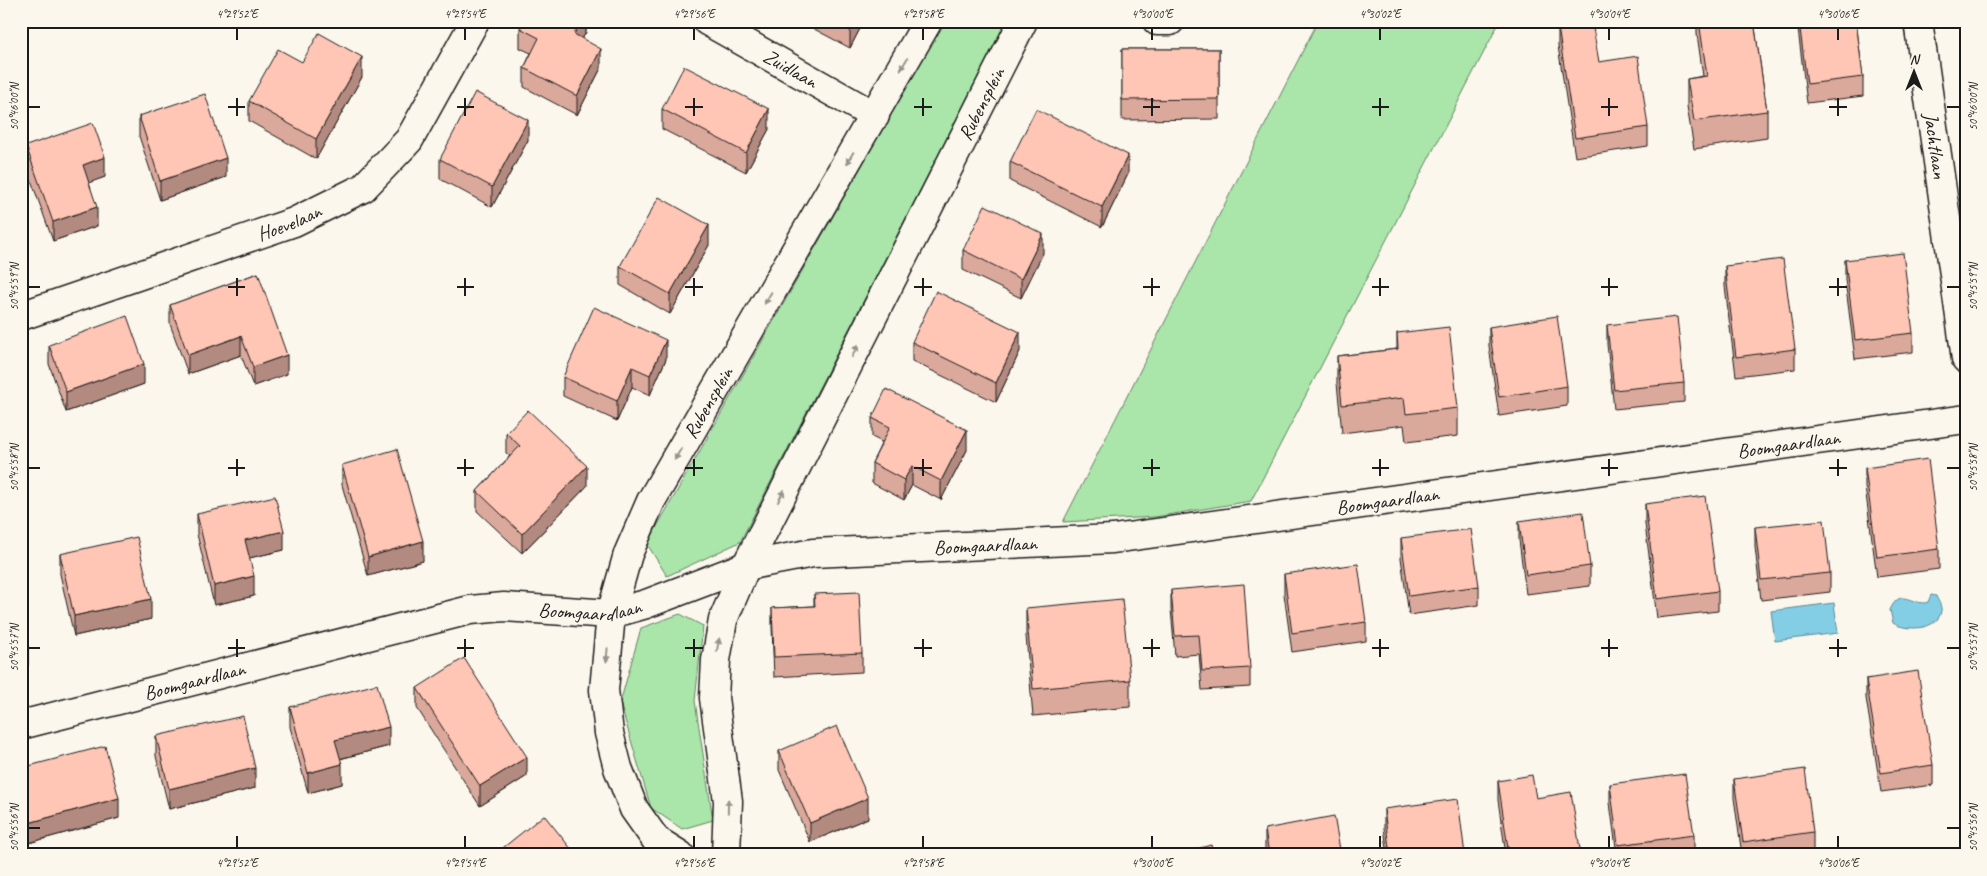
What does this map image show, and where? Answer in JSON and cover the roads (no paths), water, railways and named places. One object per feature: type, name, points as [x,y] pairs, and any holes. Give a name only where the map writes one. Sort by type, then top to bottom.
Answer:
[{"type":"street","name":"Hoevelaan","points":[[21,316],[294,222],[364,188],[409,140],[475,21]]},
{"type":"street","name":"Zuidlaan","points":[[707,21],[874,116]]},
{"type":"street","name":"Rubensplein","points":[[680,855],[656,840],[634,809],[618,768],[609,733],[604,690],[611,614],[628,554],[651,501],[928,21]]},
{"type":"street","name":"Rubensplein","points":[[726,855],[728,802],[714,698],[716,660],[723,620],[746,566],[1023,21]]},
{"type":"street","points":[[1157,21],[1170,21]]},
{"type":"street","name":"Jachtlaan","points":[[1918,21],[1966,359]]},
{"type":"street","name":"Boomgaardlaan","points":[[21,725],[470,610],[504,607],[611,614],[646,604],[746,566],[813,553],[1113,539],[1966,420]]},
{"type":"water","points":[[1931,595],[1936,596],[1941,609],[1939,618],[1934,622],[1920,628],[1898,626],[1893,623],[1890,610],[1897,600],[1905,598],[1925,603],[1928,602]]},
{"type":"water","points":[[1834,603],[1838,633],[1775,641],[1771,611]]}]
